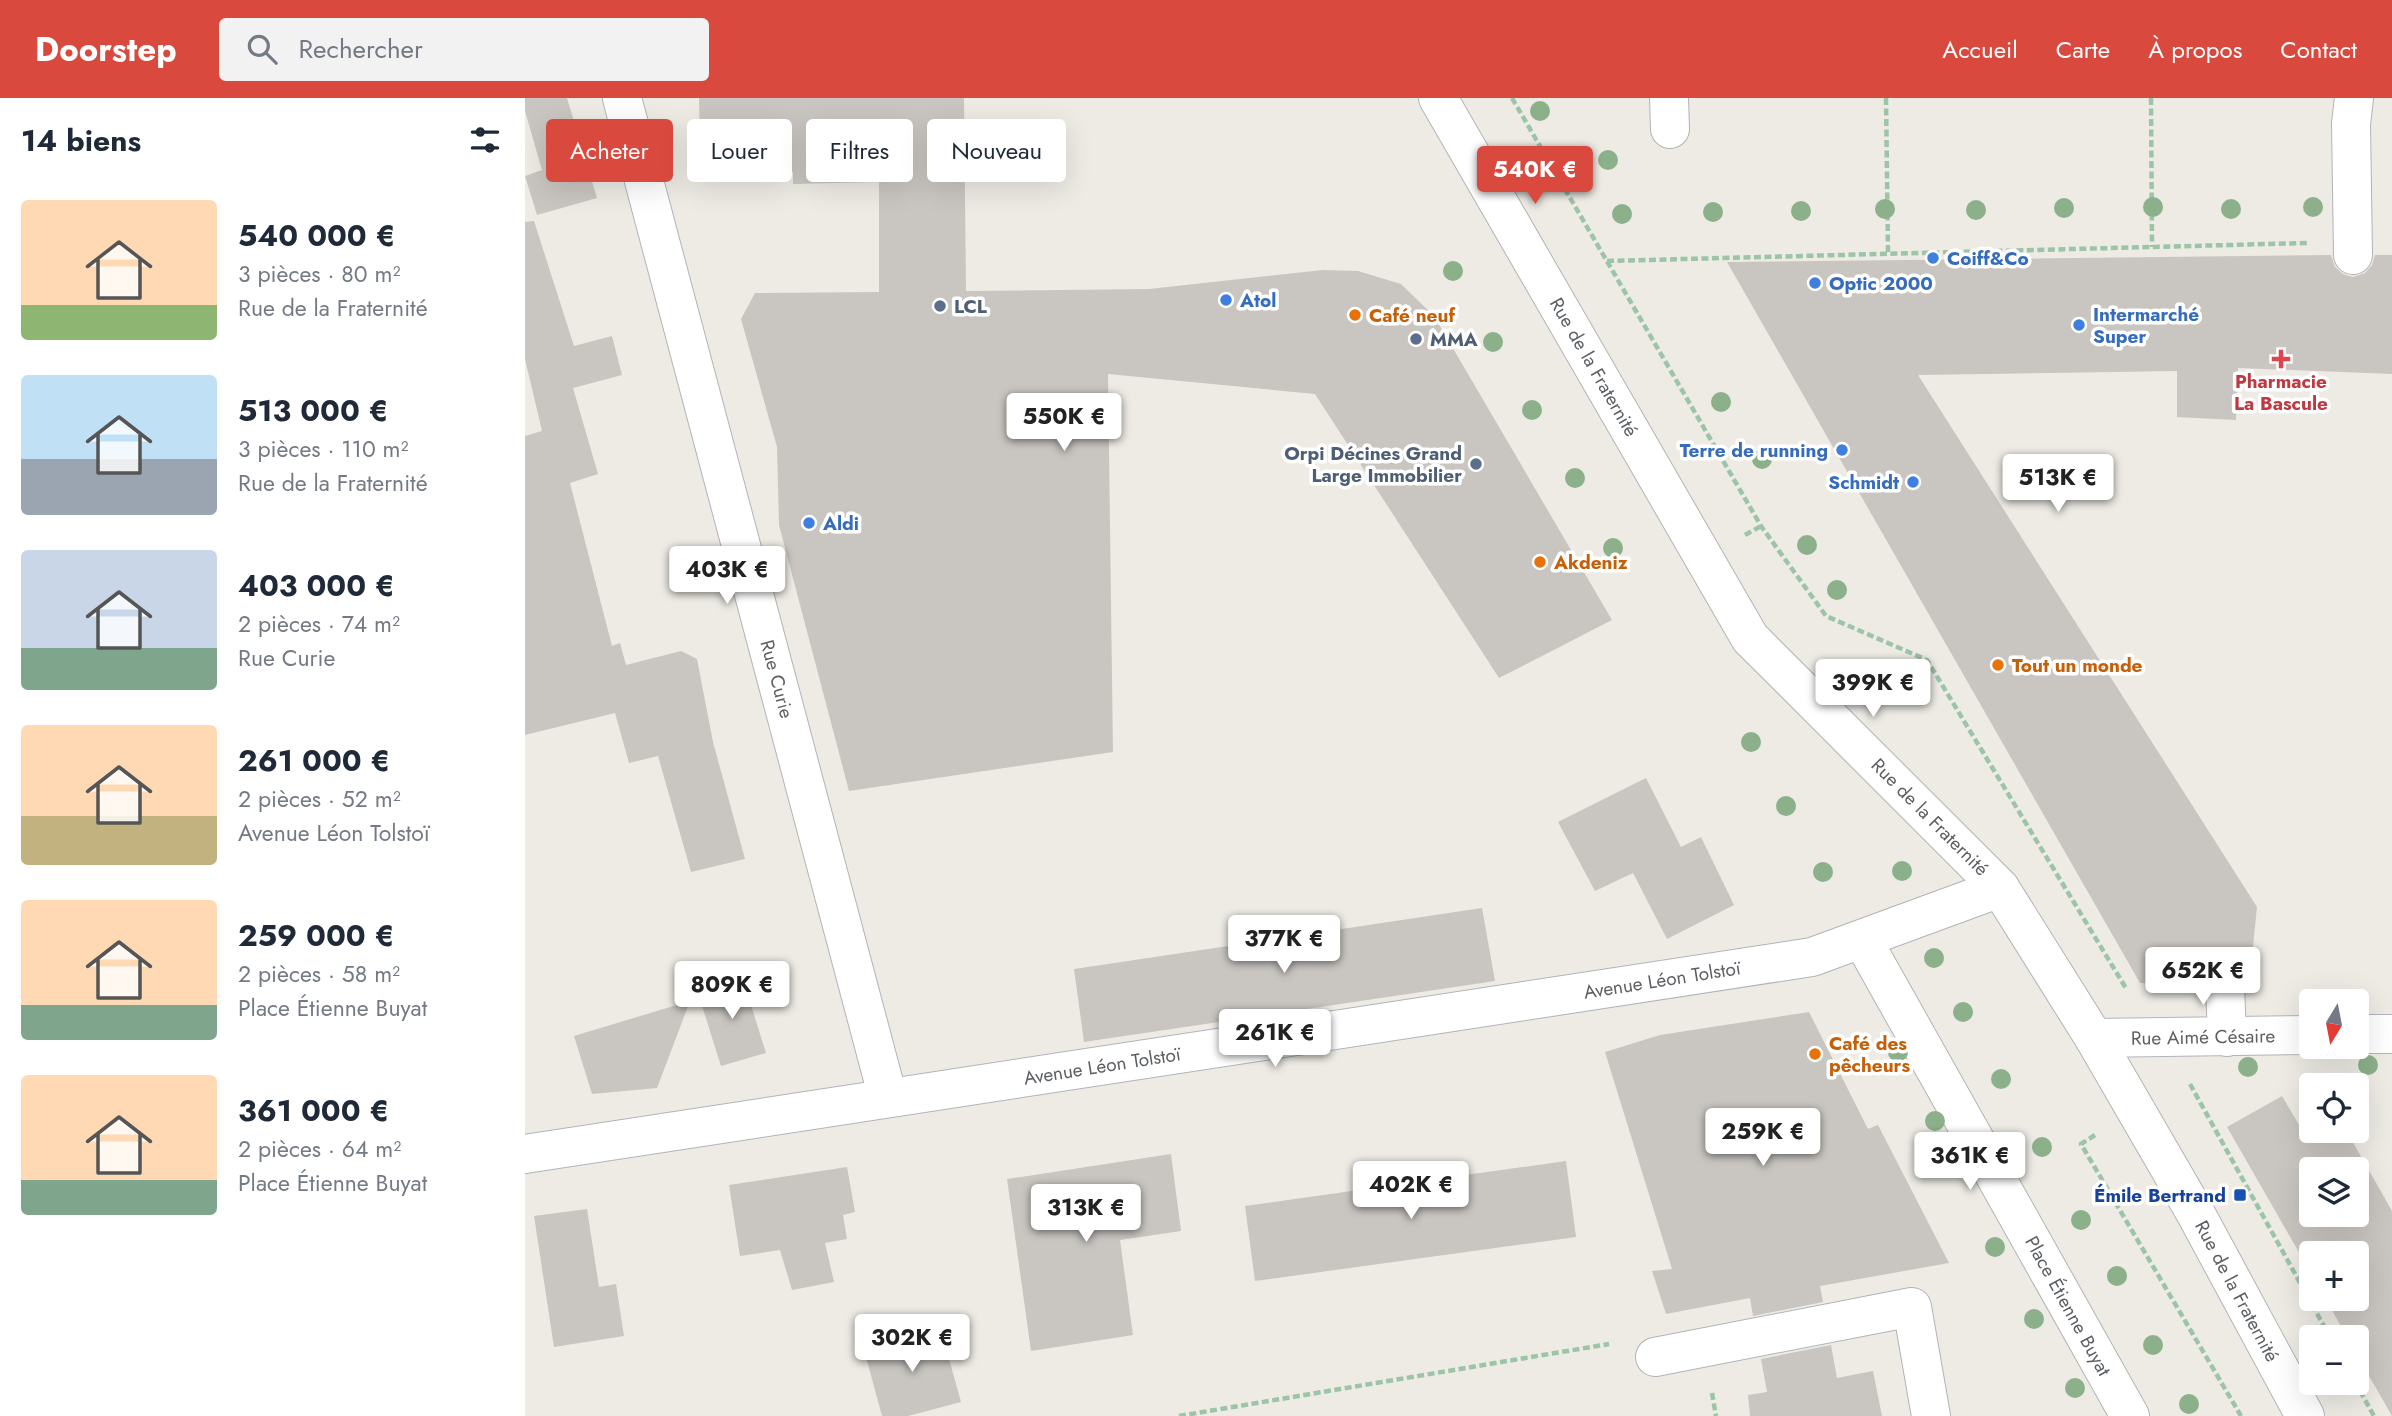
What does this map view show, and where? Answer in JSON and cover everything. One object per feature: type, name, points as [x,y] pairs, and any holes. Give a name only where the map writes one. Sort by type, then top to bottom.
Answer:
[{"type":"street","name":"Rue Curie","points":[[622,98],[888,1098]]},
{"type":"street","name":"Rue de la Fraternité","points":[[1438,98],[1750,638],[2000,888],[2094,1038],[2196,1214],[2305,1416]]},
{"type":"street","points":[[2352,111],[2353,249]]},
{"type":"street","name":"Avenue Léon Tolstoï","points":[[525,1154],[1798,959],[1862,939],[2000,888]]},
{"type":"street","name":"Place Étienne Buyat","points":[[1862,939],[2130,1416]]},
{"type":"street","points":[[2225,985],[2227,1037]]},
{"type":"street","points":[[2369,1034],[2392,1034]]},
{"type":"street","name":"Rue Aimé Césaire","points":[[2094,1038],[2299,1035]]},
{"type":"street","points":[[1655,1357],[1912,1307],[1931,1416]]},
{"type":"path","points":[[1512,98],[1761,526],[1826,616],[1927,660],[2131,996],[2155,1010],[2189,1082],[2323,1325]]},
{"type":"path","points":[[1886,98],[1888,252]]},
{"type":"path","points":[[2151,98],[2152,247]]},
{"type":"path","points":[[1607,261],[2152,247],[2353,249]]},
{"type":"path","points":[[2081,1144],[2241,1416]]},
{"type":"path","points":[[1179,1416],[1644,1338],[1655,1357]]},
{"type":"path","points":[[2362,1395],[2374,1416]]},
{"type":"building","points":[[525,98],[567,98],[573,119],[546,119],[546,182],[592,182],[597,198],[537,215],[525,176],[542,170],[525,111]]},
{"type":"building","points":[[699,98],[964,98],[964,119],[927,119],[927,182],[965,182],[966,291],[1149,289],[1323,270],[1358,271],[1401,284],[1434,316],[1612,620],[1499,678],[1315,394],[1108,374],[1113,752],[849,791],[779,525],[777,447],[741,319],[755,293],[879,292],[879,182],[793,184],[792,119],[699,119]]},
{"type":"building","points":[[534,221],[574,346],[612,336],[622,375],[573,388],[598,474],[570,483],[612,646],[620,643],[626,665],[681,651],[697,659],[713,742],[745,859],[691,872],[658,756],[629,763],[615,713],[525,735],[525,436],[542,431],[525,359],[525,222]]},
{"type":"building","points":[[2331,255],[2335,267],[2343,274],[2353,277],[2365,273],[2372,265],[2375,255],[2392,255],[2392,374],[2238,368],[2236,420],[2177,417],[2177,371],[1918,375],[2257,907],[2249,986],[2243,973],[2235,965],[2225,963],[2213,967],[2206,974],[2203,985],[2140,983],[1727,262]]},
{"type":"building","points":[[1646,778],[1681,847],[1701,837],[1734,905],[1667,939],[1633,873],[1595,891],[1558,822]]},
{"type":"building","points":[[1482,908],[1495,981],[1084,1042],[1074,969]]},
{"type":"building","points":[[742,976],[766,1053],[721,1066],[697,990]]},
{"type":"building","points":[[690,1001],[657,1088],[592,1094],[574,1036]]},
{"type":"building","points":[[1809,1012],[1868,1129],[1878,1125],[1949,1263],[1820,1286],[1823,1302],[1753,1316],[1750,1298],[1666,1314],[1652,1271],[1672,1269],[1605,1052],[1660,1035]]},
{"type":"building","points":[[2282,1096],[2299,1125],[2299,1143],[2353,1143],[2361,1157],[2299,1157],[2299,1227],[2369,1227],[2369,1170],[2392,1211],[2392,1416],[2369,1376],[2369,1325],[2340,1325],[2332,1311],[2369,1311],[2369,1241],[2299,1241],[2299,1252],[2227,1127]]},
{"type":"building","points":[[1171,1154],[1181,1231],[1120,1240],[1133,1335],[1031,1351],[1007,1179]]},
{"type":"building","points":[[1566,1161],[1576,1237],[1255,1281],[1245,1206]]},
{"type":"building","points":[[847,1167],[855,1212],[843,1215],[847,1239],[825,1243],[834,1282],[792,1290],[780,1250],[740,1256],[729,1185]]},
{"type":"building","points":[[587,1209],[599,1287],[616,1284],[624,1336],[554,1347],[534,1216]]},
{"type":"building","points":[[940,1326],[961,1402],[908,1416],[882,1416],[863,1346]]},
{"type":"building","points":[[1831,1345],[1837,1378],[1873,1371],[1882,1416],[1750,1416],[1748,1395],[1767,1392],[1761,1359]]},
{"type":"place","name":"Coiff&Co","points":[[1933,258]]},
{"type":"place","name":"Optic 2000","points":[[1815,283]]},
{"type":"place","name":"Atol","points":[[1226,300]]},
{"type":"place","name":"LCL","points":[[940,306]]},
{"type":"place","name":"Café neuf","points":[[1355,315]]},
{"type":"place","name":"Intermarché Super","points":[[2079,325]]},
{"type":"place","name":"MMA","points":[[1416,339]]},
{"type":"place","name":"Pharmacie La Bascule","points":[[2281,359]]},
{"type":"place","name":"Terre de running","points":[[1842,450]]},
{"type":"place","name":"Orpi Décines Grand Large Immobilier","points":[[1476,464]]},
{"type":"place","name":"Schmidt","points":[[1913,482]]},
{"type":"place","name":"Aldi","points":[[809,523]]},
{"type":"place","name":"Akdeniz","points":[[1540,562]]},
{"type":"place","name":"Tout un monde","points":[[1998,665]]},
{"type":"place","name":"Café des pêcheurs","points":[[1815,1054]]},
{"type":"place","name":"Émile Bertrand","points":[[2240,1195]]}]
